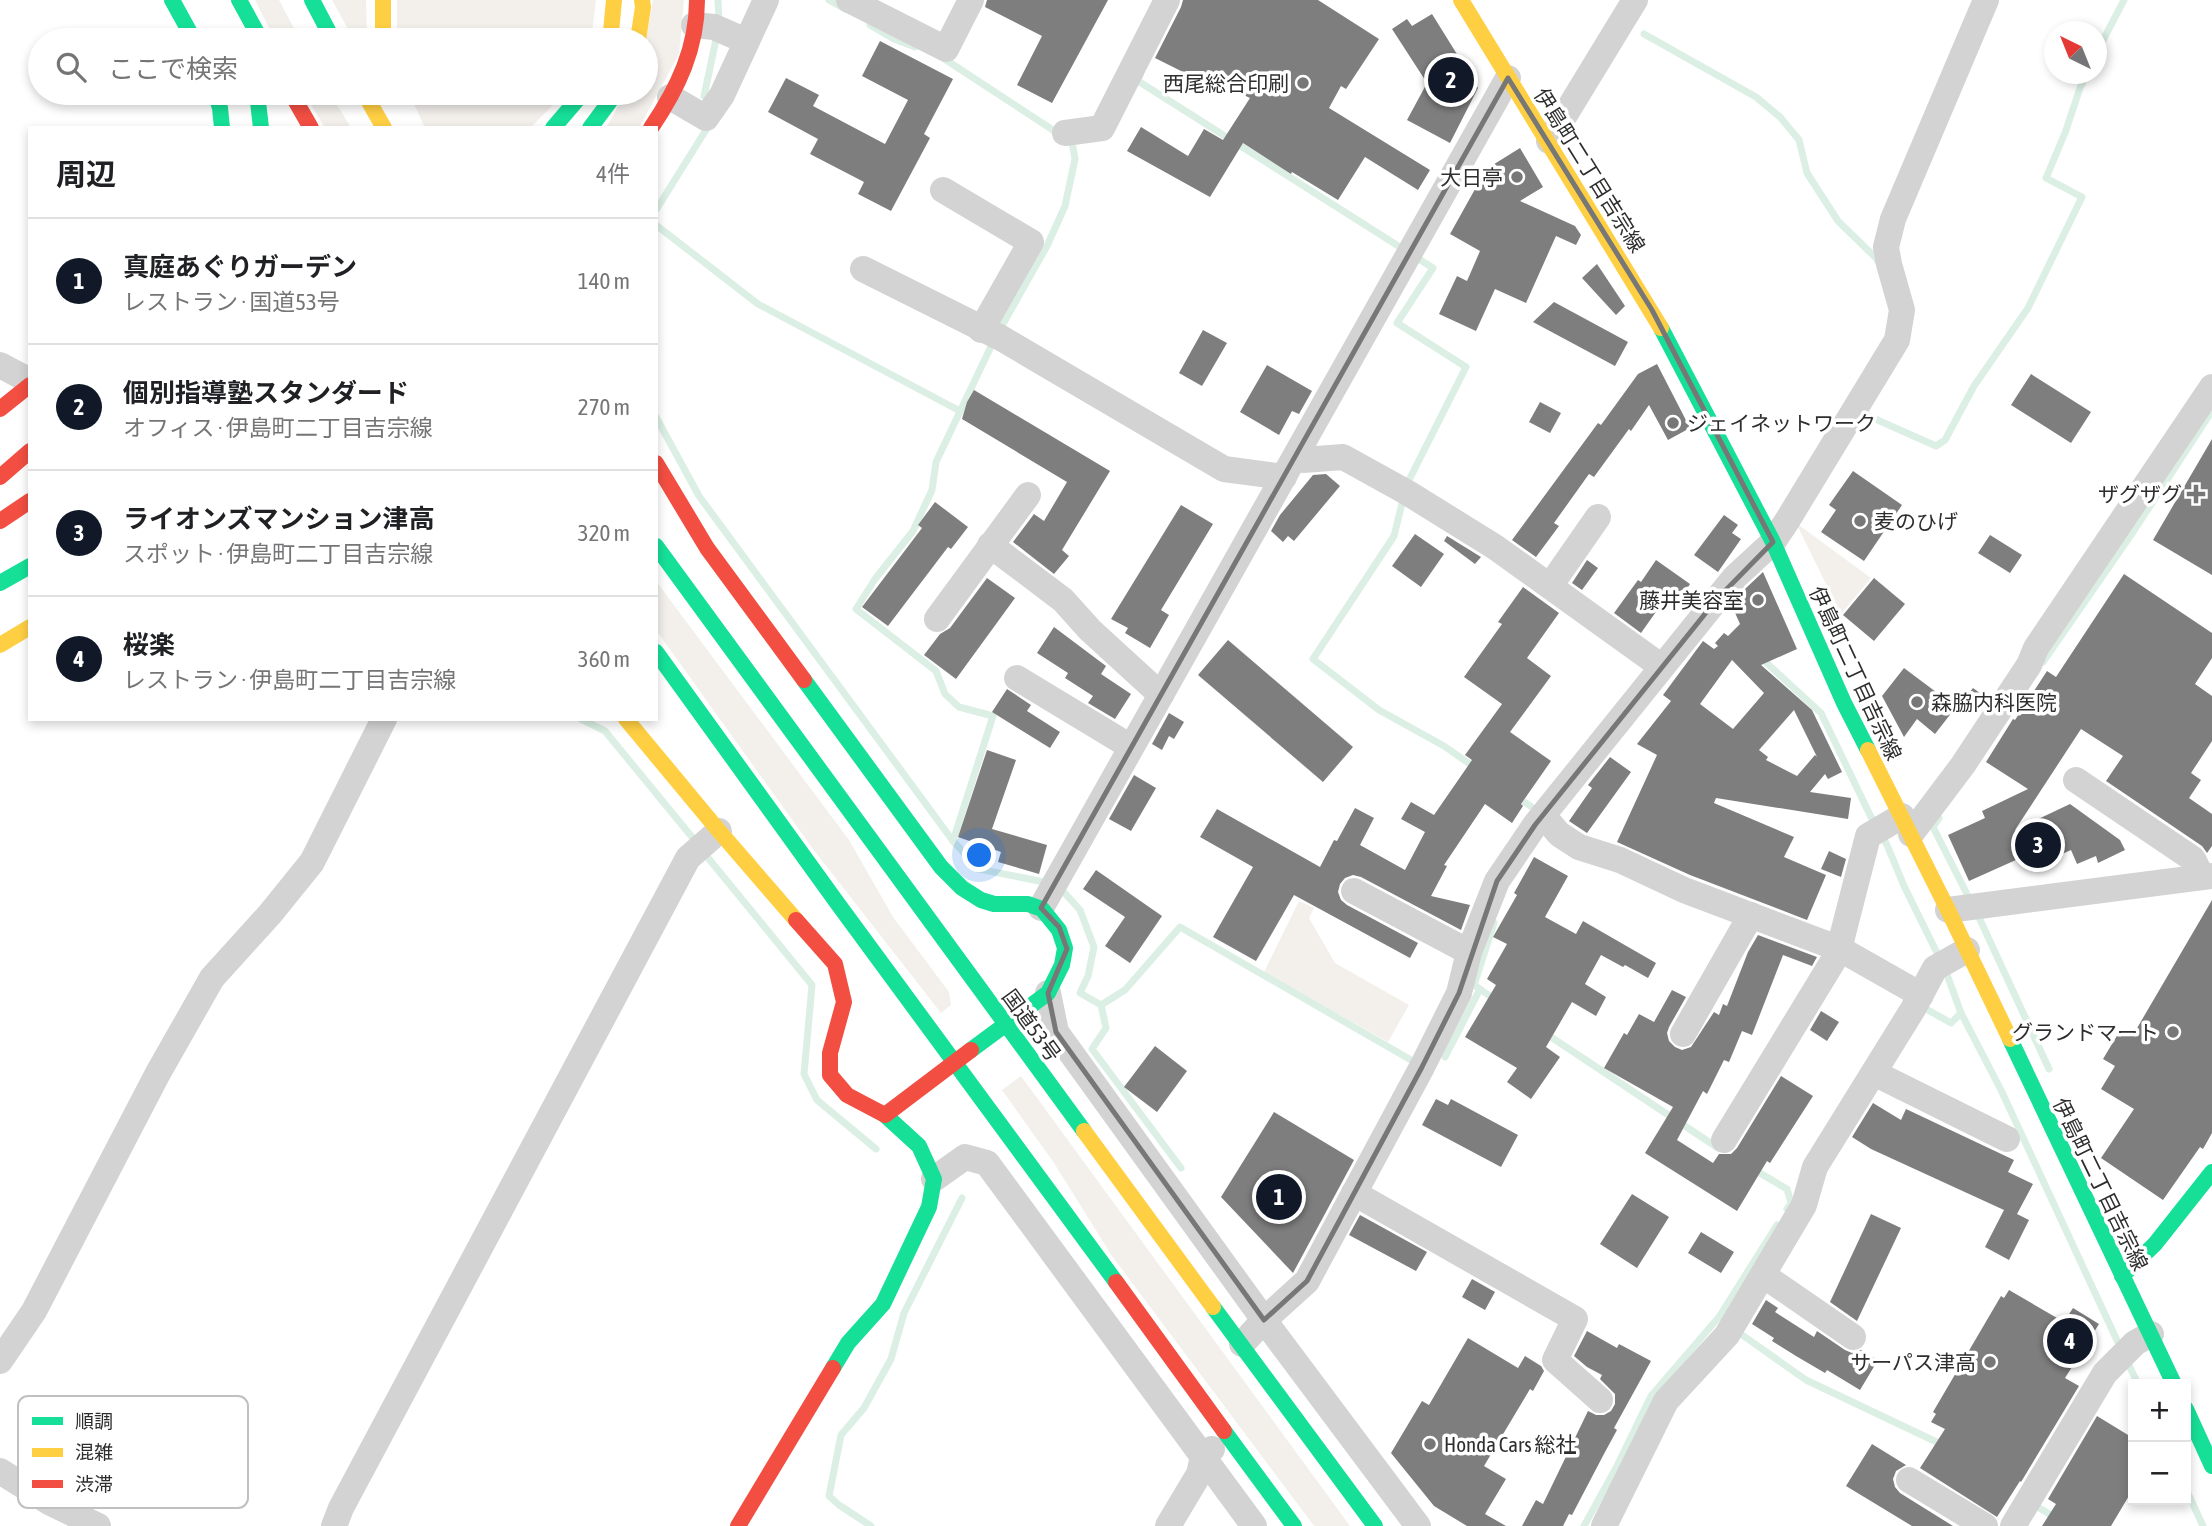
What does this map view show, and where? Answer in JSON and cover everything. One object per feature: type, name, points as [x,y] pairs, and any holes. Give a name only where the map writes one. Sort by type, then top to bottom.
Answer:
[{"type":"main road","points":[[172,0],[187,28]]},
{"type":"main road","points":[[312,0],[327,28]]},
{"type":"main road","points":[[383,0],[383,28]]},
{"type":"main road","points":[[610,28],[614,0]]},
{"type":"main road","points":[[640,28],[642,0]]},
{"type":"main road","name":"伊島町二丁目吉宗線","points":[[1461,0],[1652,310],[1773,542],[1844,703],[1904,823],[1965,907],[1950,960],[2122,1276],[2133,1347],[2168,1379]]},
{"type":"main road","points":[[239,1],[241,28]]},
{"type":"main road","points":[[239,1],[254,28]]},
{"type":"main road","points":[[653,126],[707,21]]},
{"type":"main road","points":[[219,105],[222,126]]},
{"type":"main road","points":[[258,105],[261,126]]},
{"type":"main road","points":[[298,105],[310,126]]},
{"type":"main road","points":[[371,105],[383,126]]},
{"type":"main road","points":[[555,126],[573,105]]},
{"type":"main road","points":[[592,126],[608,105]]},
{"type":"main road","points":[[0,409],[28,385]]},
{"type":"main road","points":[[0,477],[28,453]]},
{"type":"main road","points":[[658,466],[707,548],[941,867],[970,896],[990,904],[1015,902],[1049,893],[1067,949],[1061,971],[1048,993],[885,1115]]},
{"type":"main road","points":[[0,522],[28,502]]},
{"type":"main road","name":"国道53号","points":[[658,549],[1006,1026],[1376,1526]]},
{"type":"main road","points":[[0,583],[28,567]]},
{"type":"main road","points":[[0,645],[28,628]]},
{"type":"main road","points":[[658,655],[1294,1526]]},
{"type":"main road","points":[[628,721],[835,964],[844,1002],[830,1053],[830,1075],[847,1095],[885,1115],[919,1146],[934,1179],[929,1207],[883,1304],[848,1343],[738,1526]]},
{"type":"main road","points":[[738,792],[838,904]]},
{"type":"main road","points":[[2122,1276],[2155,1244],[2210,1177]]},
{"type":"main road","points":[[2191,1420],[2212,1466]]},
{"type":"street","points":[[670,97],[706,118],[722,95],[766,0]]},
{"type":"street","points":[[849,0],[882,7],[946,49],[971,0]]},
{"type":"street","points":[[1065,133],[1102,128],[1167,0]]},
{"type":"street","points":[[1549,141],[1635,0]]},
{"type":"street","points":[[1242,1344],[1307,1281],[1459,993],[1469,952],[1497,881],[1543,815],[1735,577],[1773,542],[1897,340],[1902,310],[1886,247],[1891,229],[1986,0]]},
{"type":"street","points":[[707,21],[746,41]]},
{"type":"street","points":[[1049,893],[1508,78]]},
{"type":"street","points":[[943,190],[1031,242],[992,334]]},
{"type":"street","points":[[863,269],[992,334],[1224,469],[1289,467],[1303,460],[1343,457],[1485,540],[1662,667]]},
{"type":"street","points":[[0,365],[28,382]]},
{"type":"street","points":[[1724,1140],[1837,955],[1868,835],[1904,823],[1963,765],[2029,666],[2036,648],[2212,387]]},
{"type":"street","points":[[937,619],[1028,495]]},
{"type":"street","points":[[1550,586],[1598,517]]},
{"type":"street","points":[[990,545],[1063,600],[1090,630],[1161,695]]},
{"type":"street","points":[[1017,678],[1131,747]]},
{"type":"street","points":[[0,1361],[34,1311],[158,1073],[212,978],[270,914],[312,862],[383,721]]},
{"type":"street","points":[[2076,780],[2193,859],[2207,877]]},
{"type":"street","points":[[1543,815],[1559,834],[1578,847],[1620,860],[1684,890],[1751,915],[1837,955],[1918,1001]]},
{"type":"street","points":[[334,1526],[341,1508],[688,858],[719,831]]},
{"type":"street","points":[[1965,907],[2207,877]]},
{"type":"street","points":[[1354,891],[1469,952]]},
{"type":"street","points":[[1683,1034],[1751,915]]},
{"type":"street","points":[[1604,1526],[1666,1401],[1727,1335],[1804,1205],[1815,1167],[1918,1001],[1950,960]]},
{"type":"street","points":[[1048,993],[1056,1032],[1264,1320],[1418,1526]]},
{"type":"street","points":[[1874,1073],[2007,1139]]},
{"type":"street","points":[[934,1179],[965,1157],[987,1163],[1254,1526]]},
{"type":"street","points":[[1354,1193],[1575,1320],[1555,1360],[1600,1400]]},
{"type":"street","points":[[1763,1275],[1853,1337]]},
{"type":"street","points":[[2023,1508],[2105,1373],[2133,1347]]},
{"type":"street","points":[[1168,1526],[1199,1474],[1203,1457],[1227,1436]]},
{"type":"street","points":[[0,1471],[18,1482]]},
{"type":"street","points":[[1909,1480],[1985,1526]]},
{"type":"street","points":[[61,1508],[98,1526]]},
{"type":"highlighted area","points":[[1508,78],[1652,310],[1773,542],[1717,599],[1535,825],[1497,881],[1459,993],[1422,1067],[1307,1281],[1264,1320],[1056,1032],[1048,993],[1067,949],[1059,927],[1041,908]]},
{"type":"shaded area","points":[[255,0],[279,0],[294,28],[269,28]]},
{"type":"shaded area","points":[[332,0],[366,0],[367,28],[347,28]]},
{"type":"shaded area","points":[[397,0],[596,0],[592,28],[397,28]]},
{"type":"shaded area","points":[[653,0],[684,0],[679,54],[658,93],[658,28],[648,28]]},
{"type":"shaded area","points":[[311,105],[337,105],[350,126],[324,126]]},
{"type":"shaded area","points":[[414,105],[553,105],[532,126],[424,126]]},
{"type":"shaded area","points":[[619,105],[651,105],[640,126],[607,126]]},
{"type":"shaded area","points":[[1796,523],[1871,578],[1841,614]]},
{"type":"shaded area","points":[[658,584],[849,840],[893,917],[949,992],[951,1005],[941,1013],[813,849],[658,633]]},
{"type":"shaded area","points":[[1299,901],[1314,908],[1309,918],[1335,963],[1409,1005],[1388,1042],[1264,972]]},
{"type":"shaded area","points":[[1021,1076],[1350,1526],[1314,1526],[1112,1256],[1054,1163],[1002,1090]]},
{"type":"building","points":[[987,0],[1108,0],[1052,103],[1017,85],[1042,36],[985,7]]},
{"type":"building","points":[[1183,0],[1318,0],[1379,39],[1346,89],[1341,86],[1329,108],[1430,170],[1418,190],[1365,157],[1338,200],[1243,143],[1210,197],[1127,151],[1141,127],[1188,156],[1204,129],[1223,140],[1250,98],[1214,81],[1211,86],[1155,58]]},
{"type":"building","points":[[1432,14],[1478,88],[1450,143],[1407,120],[1427,83],[1392,29],[1407,19],[1412,26]]},
{"type":"building","points":[[880,41],[953,79],[924,134],[930,138],[891,211],[858,194],[864,182],[810,154],[818,139],[768,112],[786,78],[819,95],[813,106],[885,144],[908,100],[862,76]]},
{"type":"building","points":[[1520,148],[1543,187],[1520,201],[1575,226],[1581,235],[1576,245],[1556,236],[1526,303],[1495,289],[1476,331],[1439,314],[1457,276],[1467,281],[1480,251],[1450,234],[1479,182],[1475,176]]},
{"type":"building","points":[[1597,264],[1625,306],[1616,315],[1582,278]]},
{"type":"building","points":[[1554,302],[1628,342],[1615,366],[1533,322]]},
{"type":"building","points":[[1203,330],[1227,343],[1202,386],[1179,373]]},
{"type":"building","points":[[1657,364],[1690,428],[1668,440],[1649,405],[1594,477],[1589,474],[1554,523],[1559,526],[1536,557],[1512,540],[1598,423],[1601,425],[1638,374]]},
{"type":"building","points":[[1267,365],[1312,391],[1299,414],[1292,411],[1279,435],[1240,412]]},
{"type":"building","points":[[2031,374],[2091,412],[2071,443],[2011,405]]},
{"type":"building","points":[[974,390],[1110,471],[1062,550],[1069,556],[1054,574],[1013,542],[1034,514],[1044,521],[1067,482],[962,419]]},
{"type":"building","points":[[1540,402],[1561,413],[1550,433],[1529,422]]},
{"type":"building","name":"ザグザグ","points":[[2212,439],[2212,575],[2153,540]]},
{"type":"building","name":"麦のひげ","points":[[1853,471],[1902,505],[1864,561],[1821,532],[1836,510],[1829,505]]},
{"type":"building","points":[[1326,474],[1340,486],[1294,541],[1288,536],[1283,542],[1271,531],[1280,515],[1313,475]]},
{"type":"building","points":[[935,502],[968,527],[951,549],[948,547],[888,626],[862,607],[922,528],[918,525]]},
{"type":"building","points":[[1181,505],[1213,524],[1161,610],[1169,615],[1150,648],[1125,633],[1128,628],[1111,619]]},
{"type":"building","points":[[1724,515],[1738,525],[1732,533],[1741,539],[1718,572],[1694,555]]},
{"type":"building","points":[[1415,534],[1444,554],[1421,587],[1392,566]]},
{"type":"building","points":[[1990,535],[2022,555],[2010,573],[1978,553]]},
{"type":"building","points":[[1447,536],[1481,557],[1475,564],[1444,541]]},
{"type":"building","points":[[1587,560],[1598,568],[1582,590],[1572,583]]},
{"type":"building","points":[[1656,560],[1690,584],[1680,599],[1670,592],[1641,633],[1614,613]]},
{"type":"building","points":[[1763,572],[1797,649],[1761,665],[1812,710],[1842,772],[1828,779],[1825,774],[1810,792],[1851,798],[1848,819],[1716,798],[1714,803],[1794,837],[1784,857],[1826,875],[1807,920],[1690,875],[1617,842],[1657,755],[1637,744],[1671,701],[1663,695],[1703,641],[1714,649],[1718,646],[1715,643],[1724,633],[1728,636],[1740,624],[1732,606]],"holes":[[[1732,660],[1764,693],[1733,729],[1700,704]],[[1794,710],[1817,757],[1815,755],[1797,776],[1766,760],[1768,757],[1759,750]]]},
{"type":"building","points":[[2124,574],[2212,633],[2212,658],[2195,684],[2212,696],[2212,741],[2191,773],[2201,780],[2189,798],[2212,814],[2212,846],[2207,853],[2202,846],[2106,781],[2123,756],[2081,729],[2015,830],[2070,804],[2120,840],[2125,850],[2098,863],[2096,856],[2077,864],[2071,850],[2033,867],[2027,855],[1969,881],[1948,835],[1985,818],[1982,811],[2028,789],[1986,762],[2047,671],[2056,677]]},
{"type":"building","points":[[987,578],[1015,598],[956,679],[924,655],[940,634],[950,628]]},
{"type":"building","points":[[1874,578],[1905,604],[1874,641],[1843,615]]},
{"type":"building","points":[[1523,587],[1559,613],[1527,658],[1551,676],[1510,732],[1551,761],[1521,804],[1523,806],[1512,823],[1485,804],[1444,865],[1447,866],[1431,896],[1470,905],[1461,930],[1353,875],[1340,884],[1338,892],[1341,900],[1418,943],[1410,958],[1294,895],[1256,961],[1213,937],[1253,867],[1200,837],[1217,809],[1320,867],[1355,808],[1374,818],[1360,845],[1405,870],[1425,832],[1401,819],[1411,802],[1434,815],[1472,760],[1465,755],[1502,704],[1464,677],[1502,624],[1498,622]]},
{"type":"building","points":[[1054,627],[1106,666],[1101,674],[1131,694],[1115,719],[1088,703],[1093,696],[1065,678],[1068,673],[1037,653]]},
{"type":"building","points":[[1228,640],[1353,747],[1323,782],[1198,675]]},
{"type":"building","name":"森脇内科医院","points":[[1904,668],[1956,707],[1935,734],[1917,719],[1904,737],[1882,696]]},
{"type":"building","points":[[1973,688],[1988,699],[1978,713],[1963,701]]},
{"type":"building","points":[[1007,689],[1031,705],[1027,711],[1060,732],[1050,748],[992,712]]},
{"type":"building","points":[[1169,713],[1184,722],[1174,739],[1169,736],[1162,750],[1152,744]]},
{"type":"building","points":[[987,750],[1016,760],[992,829],[1047,845],[1039,874],[998,862],[1001,852],[958,837]]},
{"type":"building","points":[[1610,757],[1631,772],[1587,833],[1569,821],[1592,788],[1588,785]]},
{"type":"building","points":[[1134,775],[1156,788],[1131,831],[1109,819]]},
{"type":"building","points":[[1829,851],[1846,859],[1841,877],[1821,869]]},
{"type":"building","points":[[1534,857],[1568,876],[1545,917],[1576,934],[1583,921],[1656,963],[1648,978],[1601,955],[1585,984],[1606,997],[1596,1016],[1572,1002],[1546,1047],[1560,1057],[1531,1099],[1507,1082],[1517,1068],[1465,1037],[1496,985],[1487,979],[1507,944],[1493,937],[1517,895],[1514,893]]},
{"type":"building","points":[[1096,870],[1162,916],[1130,963],[1105,946],[1125,917],[1083,889]]},
{"type":"building","name":"グランドマート","points":[[2212,900],[2212,1133],[2203,1149],[2200,1147],[2163,1200],[2101,1158],[2134,1109],[2101,1089],[2115,1066],[2103,1059],[2121,1029],[2133,1035]]},
{"type":"building","points":[[1758,935],[1817,957],[1812,966],[1783,955],[1752,1035],[1742,1031],[1729,1062],[1724,1060],[1707,1094],[1703,1091],[1677,1140],[1713,1163],[1719,1154],[1731,1154],[1737,1148],[1781,1076],[1813,1096],[1770,1163],[1767,1161],[1737,1211],[1645,1153],[1673,1107],[1604,1068],[1624,1033],[1627,1035],[1639,1014],[1654,1022],[1672,990],[1686,997],[1669,1027],[1669,1041],[1682,1050],[1691,1047],[1714,1012],[1719,1015],[1723,1004],[1727,1006],[1748,952]]},
{"type":"building","points":[[1821,1011],[1839,1022],[1827,1041],[1810,1030]]},
{"type":"building","points":[[1155,1046],[1187,1071],[1157,1112],[1124,1087]]},
{"type":"building","points":[[1436,1099],[1448,1105],[1451,1099],[1518,1135],[1501,1167],[1422,1125]]},
{"type":"building","points":[[1873,1103],[1901,1120],[1906,1109],[2014,1160],[2008,1172],[2033,1184],[2017,1214],[2029,1220],[2009,1260],[1985,1247],[2004,1210],[1871,1149],[1852,1137]]},
{"type":"building","points":[[1274,1112],[1354,1160],[1293,1273],[1221,1197]]},
{"type":"building","points":[[1632,1194],[1669,1217],[1637,1268],[1600,1244]]},
{"type":"building","points":[[1871,1214],[1901,1228],[1857,1321],[1830,1302]]},
{"type":"building","points":[[1360,1215],[1427,1252],[1416,1271],[1349,1235]]},
{"type":"building","points":[[1701,1232],[1734,1252],[1721,1273],[1688,1253]]},
{"type":"building","points":[[1472,1279],[1495,1292],[1485,1310],[1462,1297]]},
{"type":"building","points":[[2009,1290],[2064,1322],[2073,1308],[2099,1324],[2065,1378],[2079,1386],[1997,1517],[1920,1468],[1945,1429],[1931,1422],[1936,1414],[1933,1412],[2001,1296],[2004,1298]]},
{"type":"building","points":[[1766,1300],[1778,1308],[1775,1312],[1814,1337],[1817,1331],[1845,1350],[1852,1353],[1861,1350],[1878,1360],[1860,1390],[1827,1370],[1825,1373],[1796,1356],[1752,1324]]},
{"type":"building","points":[[1587,1331],[1617,1348],[1619,1344],[1651,1361],[1614,1428],[1617,1430],[1572,1515],[1569,1514],[1563,1526],[1522,1526],[1536,1500],[1543,1504],[1588,1411],[1604,1415],[1611,1411],[1615,1404],[1615,1394],[1600,1379],[1602,1375],[1574,1356]]},
{"type":"building","points":[[1468,1338],[1518,1368],[1525,1356],[1544,1371],[1533,1391],[1530,1389],[1484,1466],[1506,1479],[1485,1514],[1506,1526],[1467,1526],[1434,1506],[1391,1453],[1422,1401],[1429,1405]]},
{"type":"building","points":[[2097,1416],[2128,1435],[2128,1497],[2111,1526],[2042,1526],[2056,1504],[2048,1499]]},
{"type":"building","points":[[1872,1444],[1906,1465],[1896,1471],[1893,1479],[1900,1493],[1953,1526],[1912,1526],[1846,1486]]},
{"type":"waterway","points":[[718,0],[719,24]]},
{"type":"waterway","points":[[829,0],[845,9]]},
{"type":"waterway","points":[[2107,33],[2124,0]]},
{"type":"waterway","points":[[870,25],[915,47]]},
{"type":"waterway","points":[[1644,34],[1756,97],[1780,117],[1799,140],[1807,173],[1838,221],[1878,262]]},
{"type":"waterway","points":[[704,96],[717,35]]},
{"type":"waterway","points":[[943,58],[1059,134]]},
{"type":"waterway","points":[[1140,75],[1138,81],[1433,268],[1397,323],[1466,367],[1406,486]]},
{"type":"waterway","points":[[1864,414],[1936,446],[1945,440],[1974,386],[2028,308],[2082,197],[2046,178],[2082,84]]},
{"type":"waterway","points":[[658,207],[709,125]]},
{"type":"waterway","points":[[1069,140],[1072,142],[1075,159],[1065,206],[1047,246],[995,338],[936,462],[932,490],[913,531],[875,579],[856,609],[936,671],[945,694],[959,707],[993,716],[953,841],[979,869],[1044,882],[1062,890],[1080,910],[1094,947],[1088,976],[1080,993],[1101,1005],[1106,1028],[1092,1049],[1181,1168]]},
{"type":"waterway","points":[[658,227],[758,304],[960,411]]},
{"type":"waterway","points":[[2043,662],[2210,414]]},
{"type":"waterway","points":[[658,421],[699,496],[953,841]]},
{"type":"waterway","points":[[1404,495],[1394,536],[1313,659],[1379,710],[1444,746],[1477,769]]},
{"type":"waterway","points":[[1760,657],[1821,713],[1940,959]]},
{"type":"waterway","points":[[585,721],[605,731],[696,842]]},
{"type":"waterway","points":[[1515,795],[1537,811]]},
{"type":"waterway","points":[[1939,818],[1933,827],[1970,900]]},
{"type":"waterway","points":[[709,859],[812,985],[804,1074],[817,1100],[876,1149]]},
{"type":"waterway","points":[[1976,911],[2049,1069]]},
{"type":"waterway","points":[[1494,923],[1474,985],[1497,1001]]},
{"type":"waterway","points":[[1101,1005],[1125,990],[1180,927],[1418,1064]]},
{"type":"waterway","points":[[1945,969],[1961,1013],[2001,1090],[2121,1349]]},
{"type":"waterway","points":[[1445,1057],[1480,989]]},
{"type":"waterway","points":[[1919,1005],[1951,1023],[1961,1013]]},
{"type":"waterway","points":[[1545,1033],[1718,1148]]},
{"type":"waterway","points":[[1753,1169],[1787,1189],[1791,1203],[1787,1209]]},
{"type":"waterway","points":[[871,1526],[829,1496],[841,1435],[864,1408],[891,1359],[904,1313],[962,1198]]},
{"type":"waterway","points":[[1584,1526],[1651,1396],[1719,1317],[1777,1225]]},
{"type":"waterway","points":[[1738,1332],[1806,1380],[1945,1446]]},
{"type":"waterway","points":[[2126,1359],[2136,1379]]},
{"type":"waterway","points":[[2191,1500],[2203,1526]]},
{"type":"waterway","points":[[2034,1505],[2070,1526]]},
{"type":"traffic: fast","points":[[172,0],[187,28]]},
{"type":"traffic: fast","points":[[239,0],[254,28]]},
{"type":"traffic: fast","points":[[312,0],[327,28]]},
{"type":"traffic: fast","points":[[219,105],[222,126]]},
{"type":"traffic: fast","points":[[258,105],[261,126]]},
{"type":"traffic: fast","points":[[555,126],[573,105]]},
{"type":"traffic: fast","points":[[591,126],[607,105]]},
{"type":"traffic: fast","points":[[1661,328],[1773,542],[1844,703],[1868,750]]},
{"type":"traffic: fast","points":[[658,549],[1084,1131]]},
{"type":"traffic: fast","points":[[0,583],[28,567]]},
{"type":"traffic: fast","points":[[658,655],[1116,1282]]},
{"type":"traffic: fast","points":[[804,680],[941,867],[962,888],[981,900],[994,904],[1028,904],[1042,909],[1059,930],[1065,948],[1062,965],[1048,993],[971,1050]]},
{"type":"traffic: fast","points":[[2010,1039],[2172,1379]]},
{"type":"traffic: fast","points":[[833,1368],[848,1343],[883,1304],[929,1207],[934,1179],[919,1146],[885,1115]]},
{"type":"traffic: fast","points":[[2122,1276],[2155,1244],[2212,1172]]},
{"type":"traffic: fast","points":[[1213,1307],[1375,1526]]},
{"type":"traffic: fast","points":[[2191,1420],[2212,1466]]},
{"type":"traffic: fast","points":[[1224,1431],[1294,1526]]},
{"type":"traffic: slow","points":[[383,0],[383,28]]},
{"type":"traffic: slow","points":[[611,28],[614,0]]},
{"type":"traffic: slow","points":[[640,28],[642,0]]},
{"type":"traffic: slow","points":[[1461,0],[1661,328]]},
{"type":"traffic: slow","points":[[371,105],[383,126]]},
{"type":"traffic: slow","points":[[0,645],[28,628]]},
{"type":"traffic: slow","points":[[628,721],[796,920]]},
{"type":"traffic: slow","points":[[1868,750],[2010,1039]]},
{"type":"traffic: slow","points":[[1084,1131],[1213,1307]]},
{"type":"traffic: jam","points":[[652,126],[670,98],[690,51],[697,0]]},
{"type":"traffic: jam","points":[[298,105],[310,126]]},
{"type":"traffic: jam","points":[[0,409],[28,387]]},
{"type":"traffic: jam","points":[[0,477],[28,453]]},
{"type":"traffic: jam","points":[[658,466],[707,548],[804,680]]},
{"type":"traffic: jam","points":[[0,521],[28,502]]},
{"type":"traffic: jam","points":[[796,920],[835,964],[844,1002],[830,1053],[830,1075],[847,1095],[885,1115],[971,1050]]},
{"type":"traffic: jam","points":[[1116,1282],[1224,1431]]},
{"type":"traffic: jam","points":[[738,1526],[833,1368]]},
{"type":"place","name":"個別指導塾スタンダード","points":[[1451,80]]},
{"type":"place","name":"西尾総合印刷","points":[[1303,83]]},
{"type":"place","name":"大日亭","points":[[1517,177]]},
{"type":"place","name":"ジェイネットワーク","points":[[1673,423]]},
{"type":"place","name":"ザグザグ","points":[[2196,494]]},
{"type":"place","name":"麦のひげ","points":[[1860,521]]},
{"type":"place","name":"藤井美容室","points":[[1758,600]]},
{"type":"place","name":"森脇内科医院","points":[[1917,702]]},
{"type":"place","name":"ライオンズマンション津高","points":[[2038,845]]},
{"type":"place","name":"グランドマート","points":[[2173,1032]]},
{"type":"place","name":"真庭あぐりガーデン","points":[[1279,1197]]},
{"type":"place","name":"桜楽","points":[[2070,1341]]},
{"type":"place","name":"サーパス津高","points":[[1990,1362]]},
{"type":"place","name":"Honda Cars 総社","points":[[1430,1444]]}]
